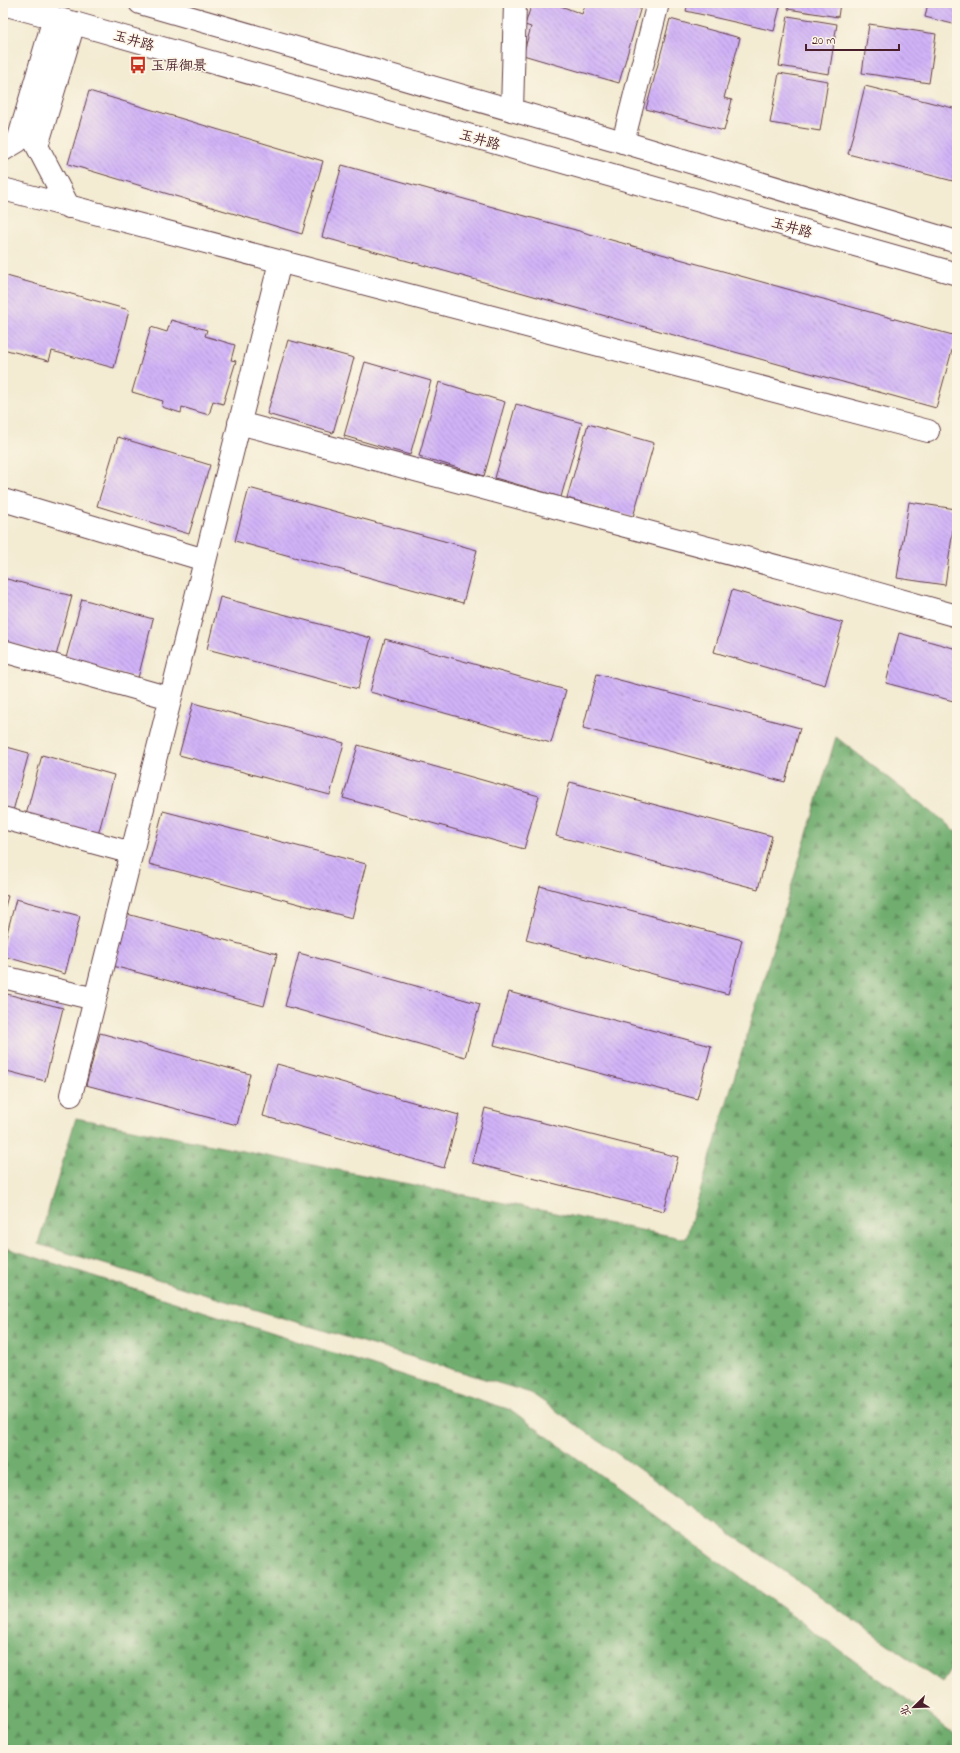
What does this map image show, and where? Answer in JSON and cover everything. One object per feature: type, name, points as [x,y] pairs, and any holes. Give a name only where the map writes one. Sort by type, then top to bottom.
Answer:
[{"type":"street","points":[[140,3],[623,142],[957,242]]},
{"type":"street","points":[[512,110],[515,3]]},
{"type":"street","points":[[623,142],[658,3]]},
{"type":"street","name":"玉井路","points":[[3,4],[957,274]]},
{"type":"street","points":[[3,150],[18,141],[64,21]]},
{"type":"street","points":[[64,21],[37,146],[69,206]]},
{"type":"street","points":[[3,189],[928,431]]},
{"type":"street","points":[[70,1095],[280,262]]},
{"type":"street","points":[[239,423],[840,583],[957,616]]},
{"type":"street","points":[[3,500],[205,560]]},
{"type":"street","points":[[3,651],[170,698]]},
{"type":"street","points":[[3,818],[132,853]]},
{"type":"street","points":[[3,976],[95,999]]},
{"type":"green space","points":[[836,737],[957,832],[957,1658],[942,1682],[531,1393],[38,1244],[76,1118],[686,1239]]},
{"type":"green space","points":[[3,1247],[511,1410],[957,1736],[957,1750],[3,1750]]},
{"type":"building","points":[[532,3],[553,3],[582,14],[586,3],[642,3],[619,83],[523,55],[531,27],[525,25]]},
{"type":"building","points":[[688,3],[781,3],[774,31],[686,11]]},
{"type":"building","points":[[789,3],[840,3],[838,17],[788,9]]},
{"type":"building","points":[[928,3],[957,3],[957,25],[925,17]]},
{"type":"building","points":[[788,16],[837,24],[829,74],[779,66]]},
{"type":"building","points":[[670,19],[740,38],[724,98],[732,100],[724,131],[646,109]]},
{"type":"building","points":[[869,24],[936,34],[929,83],[862,73]]},
{"type":"building","points":[[779,73],[828,81],[820,131],[770,123]]},
{"type":"building","points":[[865,86],[957,109],[957,165],[953,181],[848,154]]},
{"type":"building","points":[[89,91],[323,161],[302,234],[68,164]]},
{"type":"building","points":[[342,165],[956,336],[936,408],[322,237]]},
{"type":"building","points":[[3,275],[129,310],[114,368],[52,351],[49,361],[3,349]]},
{"type":"building","points":[[171,320],[207,330],[205,336],[235,345],[231,360],[236,361],[223,404],[213,401],[209,415],[182,407],[181,413],[162,407],[163,401],[132,392],[151,327],[167,332]]},
{"type":"building","points":[[288,340],[354,358],[333,433],[267,414]]},
{"type":"building","points":[[365,362],[431,381],[410,455],[344,436]]},
{"type":"building","points":[[439,382],[505,402],[484,476],[419,456]]},
{"type":"building","points":[[516,404],[582,423],[561,497],[495,478]]},
{"type":"building","points":[[588,424],[654,443],[633,517],[567,498]]},
{"type":"building","points":[[118,437],[210,465],[189,534],[97,506]]},
{"type":"building","points":[[249,488],[477,550],[463,603],[235,541]]},
{"type":"building","points":[[909,502],[956,509],[945,585],[897,578]]},
{"type":"building","points":[[3,578],[72,596],[56,656],[3,641]]},
{"type":"building","points":[[732,590],[843,623],[825,685],[714,652]]},
{"type":"building","points":[[220,597],[371,638],[358,689],[207,649]]},
{"type":"building","points":[[82,599],[153,619],[138,678],[66,658]]},
{"type":"building","points":[[899,633],[957,649],[957,702],[886,683]]},
{"type":"building","points":[[385,639],[566,690],[551,743],[370,692]]},
{"type":"building","points":[[597,674],[800,728],[785,782],[583,728]]},
{"type":"building","points":[[193,703],[344,743],[330,795],[179,755]]},
{"type":"building","points":[[358,745],[539,796],[524,849],[343,798]]},
{"type":"building","points":[[3,746],[29,753],[13,811],[3,809]]},
{"type":"building","points":[[42,755],[114,775],[98,835],[26,815]]},
{"type":"building","points":[[570,782],[772,836],[758,889],[556,836]]},
{"type":"building","points":[[163,811],[366,864],[352,918],[149,864]]},
{"type":"building","points":[[540,886],[742,940],[728,994],[526,940]]},
{"type":"building","points":[[3,895],[8,896],[3,914]]},
{"type":"building","points":[[16,899],[80,916],[65,974],[3,956],[3,948]]},
{"type":"building","points":[[127,914],[277,954],[264,1006],[113,966]]},
{"type":"building","points":[[299,953],[480,1004],[465,1057],[285,1006]]},
{"type":"building","points":[[509,992],[711,1046],[697,1099],[494,1045]]},
{"type":"building","points":[[3,993],[63,1008],[45,1081],[3,1070]]},
{"type":"building","points":[[100,1033],[250,1074],[237,1125],[86,1085]]},
{"type":"building","points":[[277,1064],[459,1115],[444,1168],[263,1116]]},
{"type":"building","points":[[485,1108],[678,1157],[664,1211],[472,1163]]},
{"type":"place","name":"玉屏御景","points":[[138,65]]}]
